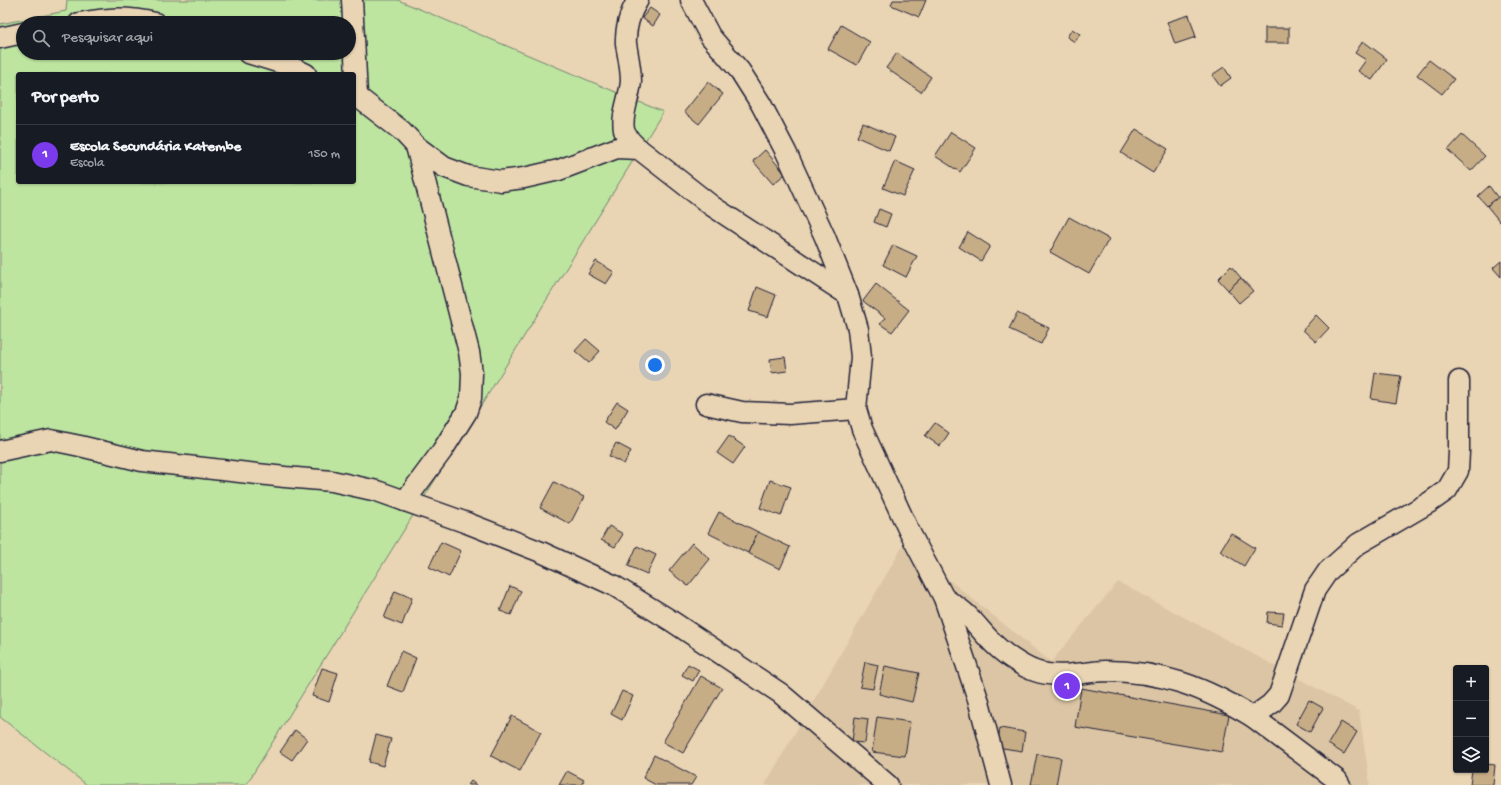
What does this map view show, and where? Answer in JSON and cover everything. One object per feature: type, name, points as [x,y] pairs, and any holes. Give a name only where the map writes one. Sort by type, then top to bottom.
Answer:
[{"type":"street","points":[[352,0],[353,16]]},
{"type":"street","points":[[638,0],[633,8],[627,26],[626,43],[631,81],[624,118],[624,130],[627,137],[639,149],[712,206],[848,295]]},
{"type":"street","points":[[691,0],[710,36],[740,71],[761,104],[786,152],[825,238],[848,295],[858,329],[861,357],[856,409],[862,429],[908,529],[944,598],[978,699],[1001,785]]},
{"type":"street","points":[[0,38],[16,35]]},
{"type":"street","points":[[271,60],[302,72]]},
{"type":"street","points":[[355,60],[355,72]]},
{"type":"street","points":[[356,94],[402,131],[416,146],[444,167],[468,176],[501,181],[524,178],[559,170],[617,148],[639,149]]},
{"type":"street","points":[[405,501],[442,451],[466,414],[471,398],[472,373],[469,352],[416,146]]},
{"type":"street","points":[[1253,716],[1271,704],[1279,695],[1315,590],[1328,571],[1358,544],[1447,490],[1458,471],[1458,381]]},
{"type":"street","points":[[706,404],[742,412],[790,414],[856,409]]},
{"type":"street","points":[[0,451],[51,440],[142,461],[285,478],[332,481],[377,491],[475,526],[540,552],[613,585],[670,620],[780,692],[888,785]]},
{"type":"street","points":[[944,598],[966,614],[992,643],[1024,667],[1037,672],[1053,675],[1136,672],[1191,684],[1229,702],[1253,716],[1337,780],[1340,785]]},
{"type":"shaded area","points":[[904,544],[1051,662],[1118,582],[1359,711],[1370,785],[765,785]]},
{"type":"green space","points":[[67,0],[398,0],[663,112],[246,785],[87,785],[0,717],[0,24],[16,21],[16,60],[356,60],[356,16],[41,16],[66,11]]},
{"type":"building","points":[[893,0],[926,0],[919,17],[891,5]]},
{"type":"building","points":[[650,8],[660,15],[653,26],[642,18]]},
{"type":"building","points":[[1189,15],[1196,37],[1175,44],[1167,22]]},
{"type":"building","points":[[841,25],[870,42],[857,65],[828,49]]},
{"type":"building","points":[[1265,28],[1289,28],[1289,43],[1265,43]]},
{"type":"building","points":[[1072,29],[1080,34],[1075,42],[1067,37]]},
{"type":"building","points":[[1363,41],[1387,59],[1372,80],[1358,71],[1366,60],[1355,53]]},
{"type":"building","points":[[897,53],[931,77],[921,92],[886,68]]},
{"type":"building","points":[[1429,60],[1454,79],[1442,94],[1417,75]]},
{"type":"building","points":[[1224,67],[1231,78],[1220,86],[1212,75]]},
{"type":"building","points":[[708,82],[723,94],[699,124],[684,112]]},
{"type":"building","points":[[863,123],[895,137],[889,151],[857,137]]},
{"type":"building","points":[[1136,129],[1168,149],[1153,173],[1121,153]]},
{"type":"building","points":[[951,132],[976,148],[960,172],[935,156]]},
{"type":"building","points":[[1462,135],[1485,156],[1471,171],[1448,150]]},
{"type":"building","points":[[765,150],[785,174],[773,184],[753,161]]},
{"type":"building","points":[[895,161],[915,170],[903,196],[883,188]]},
{"type":"building","points":[[1489,186],[1498,198],[1487,206],[1478,196]]},
{"type":"building","points":[[1501,195],[1501,221],[1500,222],[1487,206]]},
{"type":"building","points":[[879,209],[891,214],[886,227],[874,222]]},
{"type":"building","points":[[1069,217],[1109,239],[1089,274],[1050,252]]},
{"type":"building","points":[[968,232],[990,246],[981,261],[959,247]]},
{"type":"building","points":[[893,245],[917,256],[906,277],[883,265]]},
{"type":"building","points":[[596,261],[614,272],[606,284],[588,274]]},
{"type":"building","points":[[1501,261],[1501,277],[1493,268]]},
{"type":"building","points":[[1231,266],[1241,278],[1228,290],[1218,279]]},
{"type":"building","points":[[1241,278],[1253,291],[1239,303],[1228,290]]},
{"type":"building","points":[[876,284],[909,310],[892,332],[880,324],[885,318],[863,301]]},
{"type":"building","points":[[757,287],[776,295],[768,317],[749,311]]},
{"type":"building","points":[[1017,313],[1049,328],[1041,344],[1009,329]]},
{"type":"building","points":[[1316,315],[1329,328],[1316,342],[1303,330]]},
{"type":"building","points":[[586,339],[600,351],[589,363],[575,351]]},
{"type":"building","points":[[785,357],[787,371],[772,373],[770,359]]},
{"type":"building","points":[[1375,373],[1401,376],[1396,403],[1371,399]]},
{"type":"building","points":[[617,402],[628,409],[615,430],[604,422]]},
{"type":"building","points":[[935,423],[949,433],[940,446],[925,436]]},
{"type":"building","points":[[729,436],[745,447],[733,464],[717,453]]},
{"type":"building","points":[[616,443],[631,451],[624,464],[609,456]]},
{"type":"building","points":[[770,480],[791,487],[781,516],[760,508]]},
{"type":"building","points":[[554,482],[584,497],[570,524],[540,508]]},
{"type":"building","points":[[719,512],[758,532],[748,553],[708,533]]},
{"type":"building","points":[[609,526],[623,534],[615,547],[601,540]]},
{"type":"building","points":[[758,532],[790,547],[780,569],[748,553]]},
{"type":"building","points":[[1231,533],[1255,548],[1244,566],[1220,551]]},
{"type":"building","points":[[441,542],[461,551],[449,577],[429,567]]},
{"type":"building","points":[[692,543],[710,559],[688,586],[669,571]]},
{"type":"building","points":[[637,546],[656,555],[647,574],[628,566]]},
{"type":"building","points":[[510,586],[521,591],[511,615],[500,611]]},
{"type":"building","points":[[395,591],[412,598],[402,625],[384,618]]},
{"type":"building","points":[[1268,612],[1284,613],[1282,625],[1267,623]]},
{"type":"building","points":[[401,651],[416,658],[403,692],[387,686]]},
{"type":"building","points":[[865,662],[878,665],[873,689],[860,687]]},
{"type":"building","points":[[688,664],[699,670],[693,681],[682,675]]},
{"type":"building","points":[[885,666],[919,673],[912,702],[879,694]]},
{"type":"building","points":[[322,668],[338,673],[329,702],[312,696]]},
{"type":"building","points":[[701,676],[722,688],[683,753],[663,742]]},
{"type":"building","points":[[1081,688],[1229,715],[1222,752],[1075,727]]},
{"type":"building","points":[[622,691],[633,696],[622,720],[611,714]]},
{"type":"building","points":[[1309,700],[1323,708],[1310,732],[1296,724]]},
{"type":"building","points":[[512,716],[541,732],[520,771],[491,756]]},
{"type":"building","points":[[855,717],[868,719],[865,743],[852,742]]},
{"type":"building","points":[[877,717],[910,722],[905,756],[872,752]]},
{"type":"building","points":[[1341,722],[1357,732],[1344,754],[1328,744]]},
{"type":"building","points":[[1000,728],[1025,732],[1022,751],[997,747]]},
{"type":"building","points":[[295,730],[307,739],[292,760],[280,752]]},
{"type":"building","points":[[376,735],[391,739],[383,766],[369,762]]},
{"type":"building","points":[[1037,754],[1061,758],[1056,785],[1031,785]]},
{"type":"building","points":[[654,755],[696,777],[691,785],[656,785],[643,778]]},
{"type":"building","points":[[1489,764],[1495,765],[1493,785],[1470,785],[1472,773],[1489,773]]},
{"type":"building","points":[[567,771],[584,780],[581,785],[559,785]]},
{"type":"building","points":[[471,781],[476,785],[468,785]]},
{"type":"place","name":"Escola Secundária Katembe","points":[[1067,686]]}]
